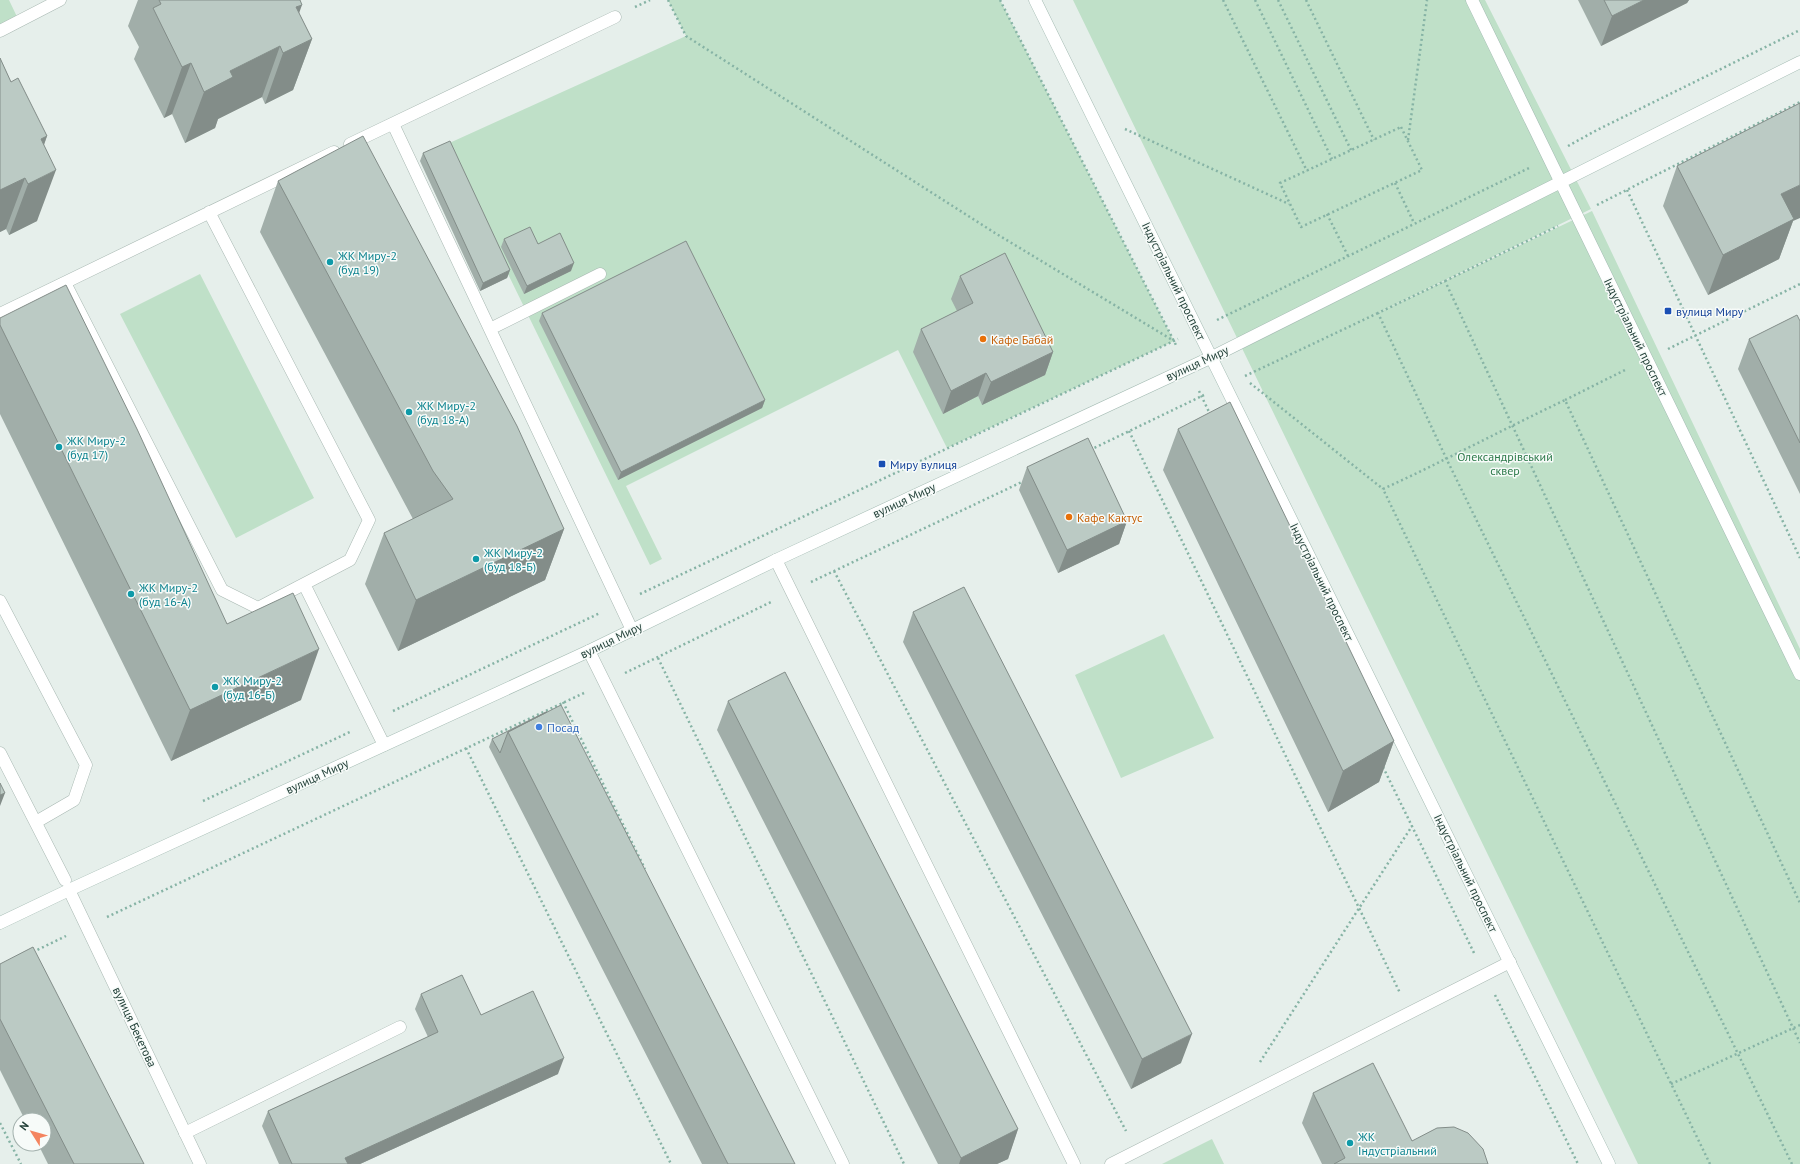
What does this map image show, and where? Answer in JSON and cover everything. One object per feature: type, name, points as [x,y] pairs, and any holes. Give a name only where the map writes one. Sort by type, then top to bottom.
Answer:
[{"type":"street","points":[[0,31],[60,0]]},
{"type":"street","name":"Індустріальний проспект","points":[[1035,0],[1609,1164]]},
{"type":"street","name":"Індустріальний проспект","points":[[1472,0],[1797,661],[1800,674]]},
{"type":"street","points":[[0,314],[615,17]]},
{"type":"street","name":"вулиця Миру","points":[[0,923],[589,651],[776,560],[1212,357],[1561,181],[1612,158],[1800,62]]},
{"type":"street","points":[[393,124],[632,630]]},
{"type":"street","points":[[65,283],[222,590],[258,608],[350,560],[369,520],[209,212]]},
{"type":"street","points":[[490,329],[600,274]]},
{"type":"street","points":[[776,560],[1074,1164]]},
{"type":"street","points":[[304,584],[384,745]]},
{"type":"street","points":[[0,601],[86,765],[74,800],[36,822]]},
{"type":"street","points":[[589,651],[606,682],[844,1164]]},
{"type":"street","name":"вулиця Бекетова","points":[[0,753],[87,926],[200,1164]]},
{"type":"street","points":[[1111,1164],[1510,962]]},
{"type":"street","points":[[185,1133],[400,1028]]},
{"type":"path","points":[[668,0],[686,36],[995,233],[1174,341]]},
{"type":"path","points":[[1000,0],[1177,347]]},
{"type":"path","points":[[1223,0],[1307,171]]},
{"type":"path","points":[[1255,0],[1332,159]]},
{"type":"path","points":[[1278,0],[1351,150]]},
{"type":"path","points":[[1306,0],[1374,140]]},
{"type":"path","points":[[1408,140],[1427,0]]},
{"type":"path","points":[[1564,148],[1597,130],[1800,30]]},
{"type":"path","points":[[1710,1164],[1383,489],[1243,377],[1578,216],[1800,102]]},
{"type":"path","points":[[1091,113],[1290,204]]},
{"type":"path","points":[[1401,127],[1422,170],[1301,227],[1280,183],[1332,159],[1401,127]]},
{"type":"path","points":[[1213,322],[1530,167]]},
{"type":"path","points":[[1395,183],[1414,223]]},
{"type":"path","points":[[1627,190],[1800,558]]},
{"type":"path","points":[[1327,214],[1348,256]]},
{"type":"path","points":[[1445,281],[1800,1043]]},
{"type":"path","points":[[1696,335],[1800,284]]},
{"type":"path","points":[[1378,313],[1447,460],[1792,1164]]},
{"type":"path","points":[[201,802],[1180,338]]},
{"type":"path","points":[[1086,452],[1225,385]]},
{"type":"path","points":[[1199,391],[1212,418]]},
{"type":"path","points":[[1383,489],[1447,460],[1565,400],[1800,903]]},
{"type":"path","points":[[1129,431],[1409,1013]]},
{"type":"path","points":[[29,954],[658,658],[792,591],[1028,479]]},
{"type":"path","points":[[834,571],[1137,1152]]},
{"type":"path","points":[[658,658],[904,1164]]},
{"type":"path","points":[[563,702],[647,873]]},
{"type":"path","points":[[466,748],[671,1164]]},
{"type":"path","points":[[1381,762],[1578,1164]]},
{"type":"path","points":[[1257,1068],[1412,826]]},
{"type":"path","points":[[1671,1084],[1800,1025]]},
{"type":"path","points":[[0,1123],[21,1164]]},
{"type":"green space","points":[[0,0],[9,0],[19,21],[0,31]]},
{"type":"green space","points":[[668,0],[1000,0],[1174,341],[947,448],[898,350],[626,486],[662,559],[650,565],[445,145],[686,36]],"holes":[[[965,326],[982,405],[978,396]]]},
{"type":"green space","name":"Олександрівський сквер","points":[[1073,0],[1485,0],[1591,209],[1361,321],[1592,211],[1800,649],[1800,1164],[1638,1164]]},
{"type":"green space","points":[[200,274],[314,498],[236,538],[120,314]]},
{"type":"green space","points":[[1164,634],[1214,738],[1121,778],[1075,675]]},
{"type":"green space","points":[[1212,1139],[1224,1164],[1162,1164]]},
{"type":"building","points":[[159,0],[300,0],[302,5],[296,7],[312,39],[283,53],[280,46],[230,71],[233,77],[204,92],[191,63],[182,67],[153,8],[161,4]]},
{"type":"building","points":[[1604,0],[1644,0],[1612,16]]},
{"type":"building","points":[[0,58],[11,82],[18,78],[47,136],[41,139],[56,170],[28,184],[25,178],[0,190]]},
{"type":"building","points":[[1800,103],[1800,185],[1781,194],[1794,219],[1723,255],[1677,166]]},
{"type":"building","points":[[363,136],[517,426],[564,529],[416,600],[384,533],[453,499],[433,471],[278,181]]},
{"type":"building","points":[[450,141],[510,270],[483,283],[423,153]]},
{"type":"building","points":[[530,227],[538,244],[560,233],[574,263],[527,286],[504,239]]},
{"type":"building","points":[[686,241],[765,400],[621,472],[542,313]]},
{"type":"building","name":"Кафе Бабай","points":[[1005,253],[1053,352],[991,382],[986,373],[951,391],[921,329],[973,303],[960,276]]},
{"type":"building","points":[[66,285],[137,429],[227,624],[293,593],[319,649],[190,710],[0,325],[0,318]]},
{"type":"building","points":[[1797,315],[1800,321],[1800,443],[1749,339]]},
{"type":"building","points":[[1230,402],[1394,741],[1343,771],[1178,429]]},
{"type":"building","name":"Кафе Кактус","points":[[1088,438],[1127,521],[1067,550],[1027,467]]},
{"type":"building","points":[[964,587],[1192,1034],[1142,1059],[913,612]]},
{"type":"building","points":[[785,672],[1018,1129],[961,1158],[728,701]]},
{"type":"building","points":[[561,705],[795,1164],[728,1164],[508,732]]},
{"type":"building","points":[[546,712],[508,732],[500,753],[492,739]]},
{"type":"building","points":[[0,783],[5,793],[0,795]]},
{"type":"building","points":[[33,947],[144,1164],[74,1164],[52,1121],[52,1112],[47,1112],[0,1019],[0,964]]},
{"type":"building","points":[[462,975],[481,1015],[533,991],[564,1058],[345,1158],[348,1164],[292,1164],[268,1111],[438,1032],[421,994]]},
{"type":"building","points":[[1373,1063],[1412,1141],[1437,1128],[1454,1127],[1468,1133],[1483,1149],[1488,1164],[1334,1164],[1345,1158],[1313,1093]]},
{"type":"place","name":"ЖК Миру-2 (буд 19)","points":[[330,262]]},
{"type":"place","name":"вулиця Миру","points":[[1668,311]]},
{"type":"place","name":"Кафе Бабай","points":[[983,339]]},
{"type":"place","name":"ЖК Миру-2 (буд 18-А)","points":[[409,412]]},
{"type":"place","name":"ЖК Миру-2 (буд 17)","points":[[59,447]]},
{"type":"place","name":"Миру вулиця","points":[[882,464]]},
{"type":"place","name":"Кафе Кактус","points":[[1069,517]]},
{"type":"place","name":"ЖК Миру-2 (буд 18-Б)","points":[[476,559]]},
{"type":"place","name":"ЖК Миру-2 (буд 16-А)","points":[[131,594]]},
{"type":"place","name":"ЖК Миру-2 (буд 16-Б)","points":[[215,687]]},
{"type":"place","name":"Посад","points":[[539,727]]},
{"type":"place","name":"ЖК Індустріальний","points":[[1350,1143]]}]
